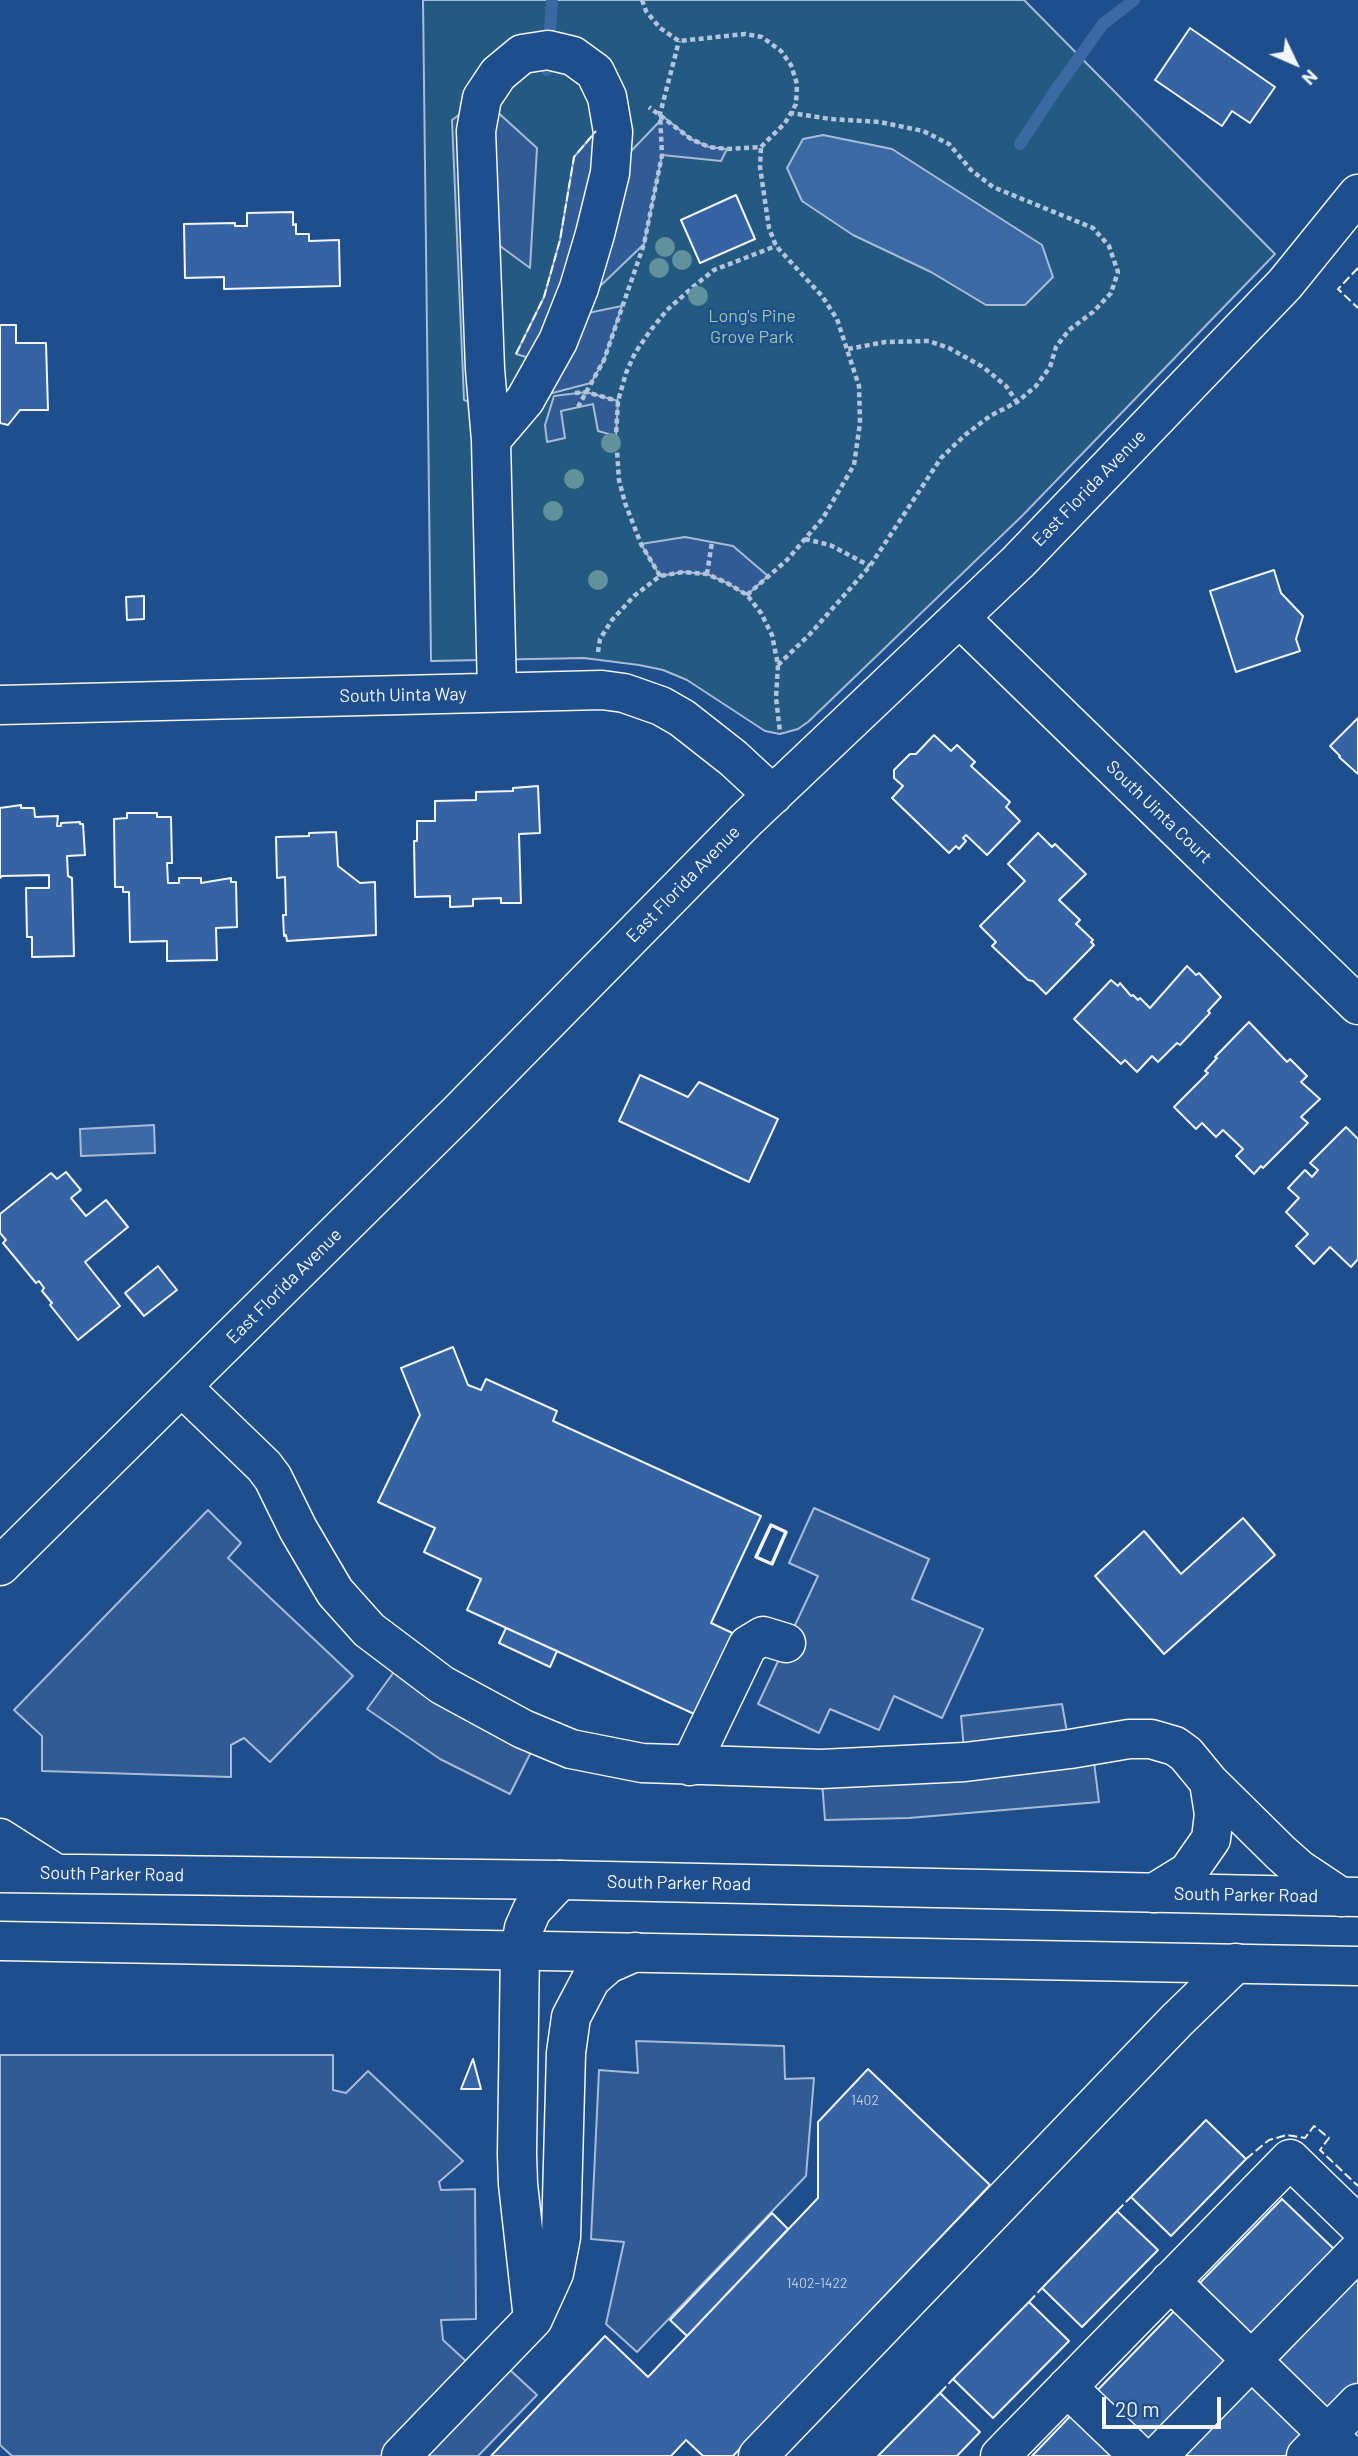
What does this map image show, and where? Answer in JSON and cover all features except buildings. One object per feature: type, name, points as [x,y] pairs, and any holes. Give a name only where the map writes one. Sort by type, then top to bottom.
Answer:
[{"type":"street","points":[[491,440],[525,400],[558,341],[579,288],[610,173],[613,132],[607,97],[594,72],[573,56],[548,50],[523,54],[498,74],[482,98],[476,131],[485,369],[491,440],[497,692]]},
{"type":"street","name":"East Florida Avenue","points":[[0,1566],[459,1112],[773,795],[1018,562],[1286,284],[1358,194]]},
{"type":"street","name":"South Uinta Court","points":[[960,618],[1358,1005]]},
{"type":"street","name":"South Uinta Way","points":[[0,705],[602,690],[624,693],[662,706],[682,718],[716,744],[773,795]]},
{"type":"street","points":[[182,1387],[264,1466],[280,1488],[298,1529],[335,1592],[369,1630],[442,1685],[482,1709],[571,1749],[642,1763],[849,1769],[943,1764],[1139,1738],[1158,1740],[1175,1746],[1186,1754],[1209,1782],[1289,1861],[1349,1897]]},
{"type":"street","points":[[690,1766],[748,1645],[762,1636],[786,1643]]},
{"type":"street","points":[[1154,1893],[1188,1872],[1211,1839],[1214,1814],[1209,1782]]},
{"type":"street","points":[[0,1838],[55,1873]]},
{"type":"street","name":"South Parker Road","points":[[0,1872],[560,1880],[1349,1897]]},
{"type":"street","points":[[533,2319],[518,2174],[520,1950],[524,1928],[532,1910],[560,1880]]},
{"type":"street","points":[[0,1941],[1358,1966]]},
{"type":"street","points":[[401,2456],[533,2319],[554,2273],[561,2237],[566,2053],[571,2017],[598,1971],[635,1952]]},
{"type":"street","points":[[758,2456],[1177,2020],[1236,1963]]},
{"type":"street","points":[[1278,1964],[1358,1994]]},
{"type":"street","points":[[1000,2456],[1290,2159],[1358,2225]]},
{"type":"street","points":[[1158,2456],[1358,2251]]},
{"type":"street","points":[[1170,2281],[1251,2360],[1328,2449],[1358,2403]]},
{"type":"street","points":[[1067,2387],[1139,2456]]},
{"type":"path","points":[[642,0],[646,11],[660,29],[679,41],[746,34],[762,37],[782,51],[797,84],[796,104],[791,113],[785,123],[761,147],[709,147],[691,139],[660,114]]},
{"type":"path","points":[[578,407],[604,360],[644,244],[662,155],[660,114],[679,41]]},
{"type":"path","points":[[778,665],[810,634],[870,566],[941,457],[990,416],[1017,402],[1036,386],[1050,367],[1056,347],[1069,330],[1093,312],[1111,293],[1118,272],[1109,246],[1093,228],[993,187],[971,170],[949,144],[923,131],[880,122],[791,113]]},
{"type":"path","points":[[747,596],[787,560],[823,518],[854,465],[860,423],[859,386],[836,319],[822,296],[776,246],[769,228],[760,167],[761,147]]},
{"type":"path","points":[[660,576],[642,544],[625,503],[619,480],[618,401],[626,373],[635,353],[650,331],[667,310],[693,287],[714,270],[776,246]]},
{"type":"path","points":[[848,349],[885,342],[929,341],[949,348],[983,367],[1006,386],[1017,402]]},
{"type":"path","points":[[805,539],[830,545],[870,566]]},
{"type":"path","points":[[707,574],[712,542]]},
{"type":"path","points":[[597,659],[600,639],[612,620],[634,596],[660,576],[683,572],[707,574],[747,596],[761,613],[772,635],[778,665],[776,698],[780,734]]},
{"type":"green space","name":"Long's Pine Grove Park","points":[[423,0],[1024,0],[1275,254],[1023,515],[798,729],[780,734],[765,731],[687,680],[663,670],[639,665],[584,658],[431,661]]},
{"type":"shaded area","points":[[482,98],[537,148],[530,268],[481,232],[489,409],[464,400],[452,120]]},
{"type":"shaded area","points":[[660,114],[691,139],[709,147],[727,149],[721,161],[662,155],[644,244],[568,317],[622,306],[604,360],[591,383],[525,400],[546,363],[516,354],[544,297],[560,240],[574,157],[597,130],[610,173],[660,121]]},
{"type":"shaded area","points":[[823,135],[892,149],[1042,245],[1053,277],[1025,305],[986,305],[931,272],[853,235],[802,201],[787,168],[803,139]]},
{"type":"shaded area","points":[[586,392],[618,401],[616,436],[598,431],[593,404],[561,411],[565,438],[547,442],[545,425],[554,396]]},
{"type":"shaded area","points":[[685,537],[733,546],[768,576],[747,595],[707,574],[683,572],[660,576],[641,544]]},
{"type":"shaded area","points":[[154,1125],[155,1153],[81,1156],[80,1129]]},
{"type":"shaded area","points":[[814,1508],[929,1559],[912,1599],[983,1629],[942,1718],[894,1696],[879,1730],[830,1709],[819,1733],[758,1704],[818,1576],[789,1563]]},
{"type":"shaded area","points":[[208,1510],[241,1543],[228,1558],[353,1676],[270,1762],[244,1738],[231,1745],[231,1777],[42,1771],[42,1736],[14,1710]]},
{"type":"shaded area","points":[[404,1658],[539,1736],[510,1794],[440,1759],[367,1709]]},
{"type":"shaded area","points":[[1062,1704],[1070,1749],[1092,1746],[1099,1802],[909,1818],[825,1820],[821,1769],[965,1761],[961,1716]]},
{"type":"shaded area","points":[[636,2041],[784,2046],[785,2079],[814,2078],[806,2176],[637,2352],[606,2324],[624,2242],[591,2239],[599,2070],[638,2073]]},
{"type":"shaded area","points":[[0,2055],[333,2055],[333,2090],[346,2093],[368,2071],[463,2161],[439,2182],[441,2190],[475,2189],[476,2319],[441,2320],[443,2340],[480,2374],[496,2357],[537,2395],[478,2456],[12,2456],[0,2445]]},
{"type":"waterway","points":[[547,70],[552,0]]},
{"type":"waterway","points":[[1020,144],[1103,24],[1134,0]]},
{"type":"fence","points":[[516,354],[544,297],[560,240],[574,157],[596,131]]},
{"type":"fence","points":[[1358,268],[1338,289],[1358,308]]},
{"type":"fence","points":[[1246,2159],[1269,2140],[1287,2135],[1305,2138],[1314,2126],[1329,2138],[1320,2150],[1358,2186]]},
{"type":"fence","points":[[1117,2211],[1131,2197]]},
{"type":"fence","points":[[1029,2302],[1042,2288]]},
{"type":"fence","points":[[940,2393],[953,2379]]},
{"type":"wall","points":[[771,1525],[786,1532],[772,1564],[756,1557],[771,1525]]}]
